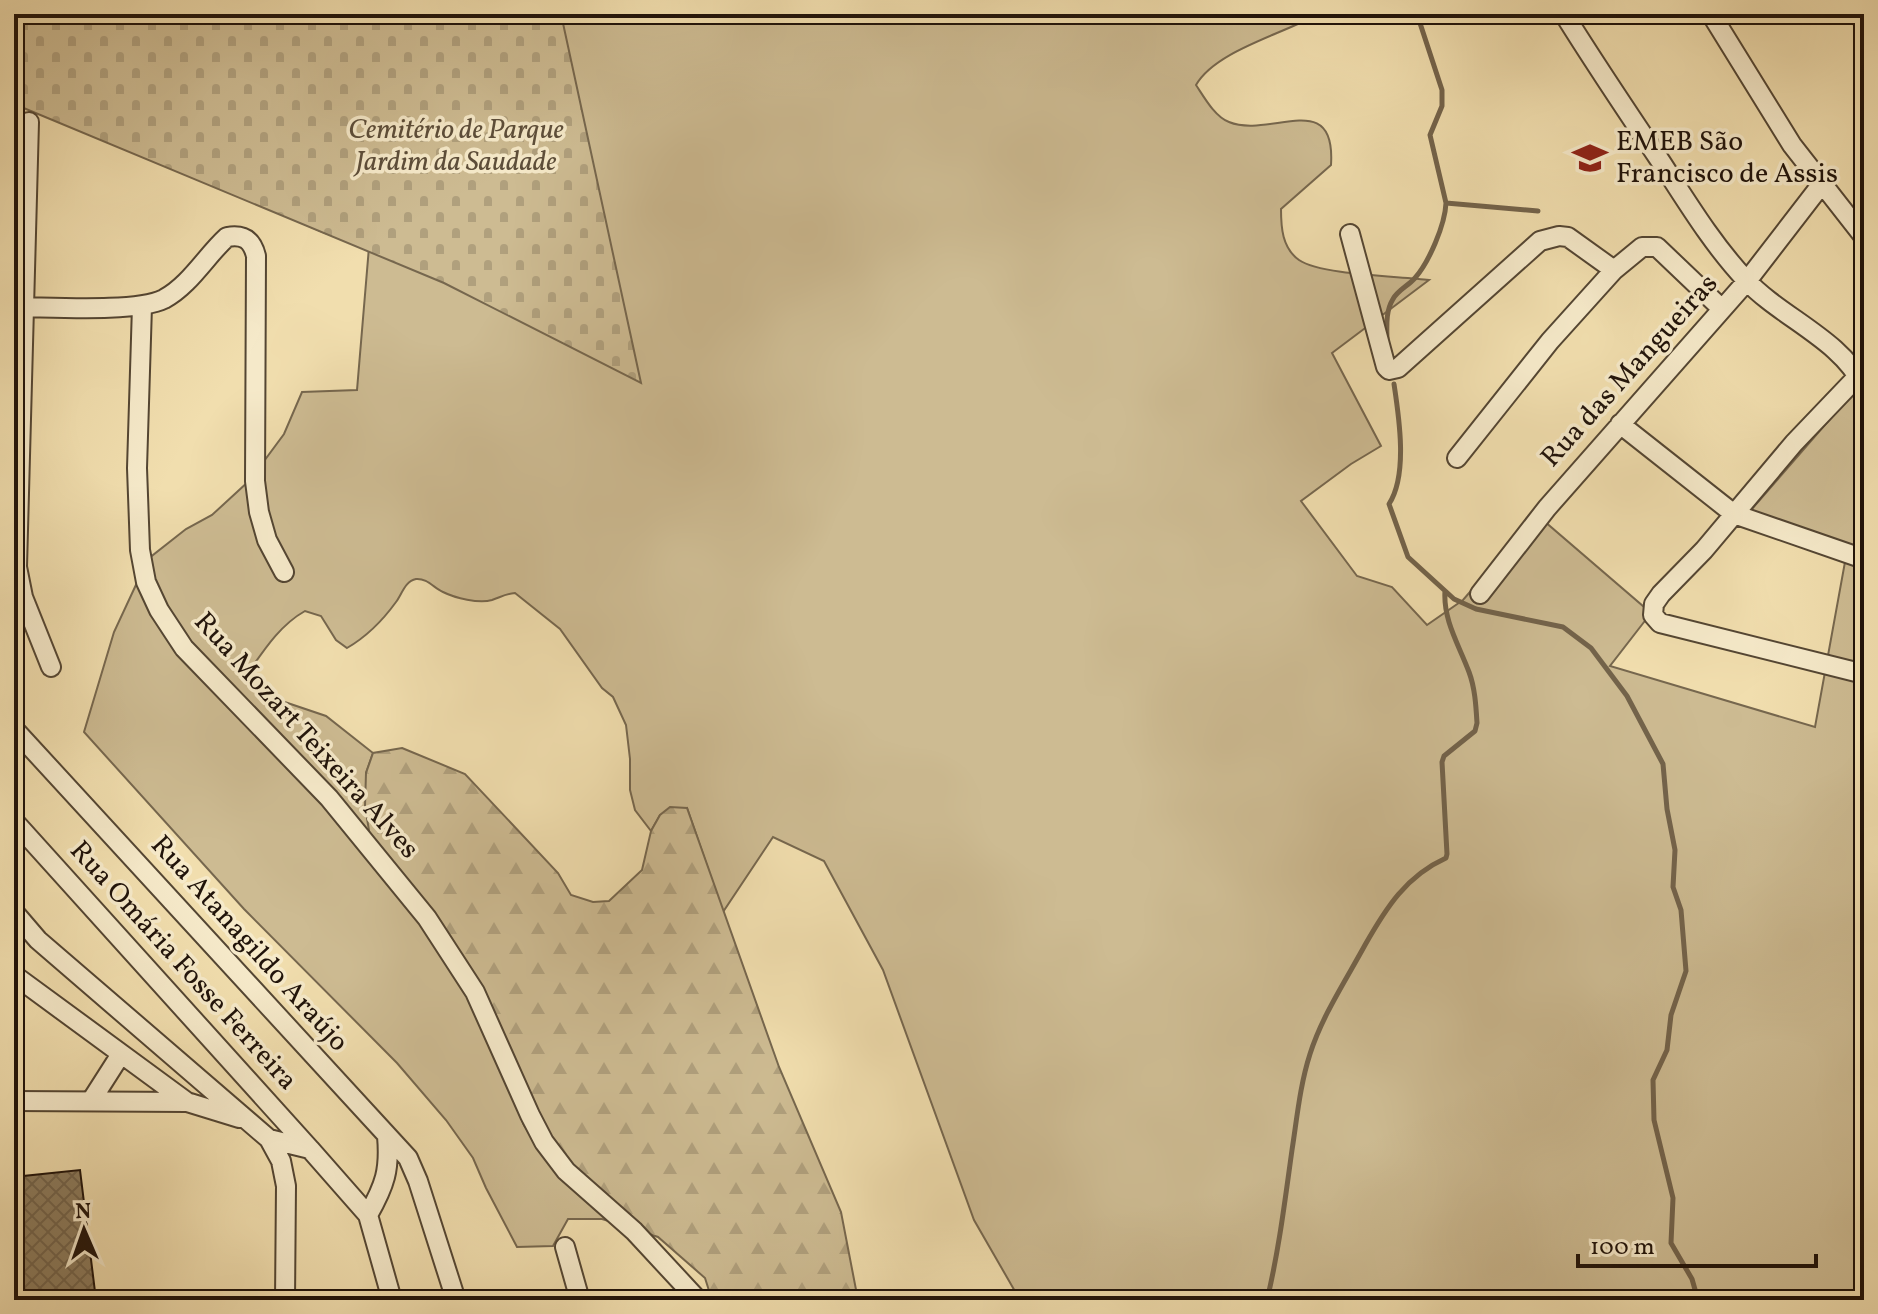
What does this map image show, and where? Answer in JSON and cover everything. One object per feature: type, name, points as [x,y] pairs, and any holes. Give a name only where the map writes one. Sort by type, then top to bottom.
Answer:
[{"type":"street","points":[[1564,14],[1699,220],[1747,281],[1771,303],[1821,339],[1861,382],[1794,443],[1704,550],[1661,594],[1654,604],[1653,615],[1660,623],[1685,630],[1864,674]]},
{"type":"street","points":[[1711,14],[1792,145],[1864,237]]},
{"type":"street","points":[[1858,14],[1864,22]]},
{"type":"street","points":[[29,122],[19,307],[17,567],[23,597],[51,667]]},
{"type":"street","name":"Rua das Mangueiras","points":[[1480,594],[1547,508],[1747,281],[1821,185]]},
{"type":"street","points":[[1350,234],[1386,367],[1392,370],[1398,368],[1540,241],[1568,237],[1614,270]]},
{"type":"street","points":[[19,307],[142,306],[164,299],[179,289],[227,237],[243,236],[254,245],[255,481],[267,540],[284,572]]},
{"type":"street","points":[[1457,458],[1550,341],[1614,270],[1642,247],[1657,247],[1722,309]]},
{"type":"street","name":"Rua Mozart Teixeira Alves","points":[[142,306],[137,468],[140,550],[146,582],[159,610],[184,648],[329,798],[427,918],[475,992],[530,1115],[544,1142],[566,1171],[634,1231],[698,1300]]},
{"type":"street","points":[[1620,424],[1734,514],[1864,559]]},
{"type":"street","name":"Rua Atanagildo Araújo","points":[[14,729],[408,1158],[456,1300]]},
{"type":"street","name":"Rua Omária Fosse Ferreira","points":[[14,821],[368,1215]]},
{"type":"street","points":[[14,912],[38,940],[269,1139],[281,1161],[286,1186],[285,1300]]},
{"type":"street","points":[[14,975],[187,1102]]},
{"type":"street","points":[[91,1101],[121,1054]]},
{"type":"street","points":[[14,1101],[187,1102],[245,1120]]},
{"type":"street","points":[[387,1136],[389,1160],[386,1181],[368,1215],[392,1300]]},
{"type":"street","points":[[269,1139],[310,1149]]},
{"type":"street","points":[[565,1247],[580,1300]]},
{"type":"green space","name":"Cemitério de Parque Jardim da Saudade","points":[[14,14],[561,14],[641,383],[444,283],[14,104]]},
{"type":"green space","points":[[221,14],[1307,14],[1300,23],[1228,56],[1204,74],[1196,85],[1206,101],[1229,122],[1245,126],[1297,121],[1312,122],[1323,128],[1330,141],[1331,165],[1281,209],[1282,230],[1293,255],[1324,269],[1429,280],[1332,353],[1381,446],[1301,501],[1357,576],[1392,587],[1427,625],[1463,600],[1537,515],[1651,613],[1610,666],[1815,727],[1847,551],[1745,517],[1856,389],[1864,405],[1864,1300],[1020,1300],[974,1220],[883,970],[824,861],[773,837],[723,912],[687,808],[660,815],[651,831],[635,810],[630,790],[626,725],[613,697],[602,688],[560,629],[515,593],[487,601],[474,601],[448,594],[416,579],[406,585],[374,628],[347,648],[336,640],[321,616],[305,611],[280,631],[248,673],[252,688],[261,694],[326,716],[373,753],[366,773],[420,920],[451,964],[480,1017],[524,1125],[531,1136],[625,1226],[602,1219],[568,1219],[553,1246],[517,1247],[473,1158],[446,1120],[397,1063],[244,909],[84,732],[114,632],[148,559],[186,529],[212,515],[250,480],[284,434],[302,392],[357,390],[369,247],[325,233],[146,156]]},
{"type":"green space","points":[[402,748],[465,774],[558,873],[571,895],[593,902],[609,901],[642,870],[651,831],[660,815],[670,807],[687,808],[779,1067],[841,1212],[858,1300],[712,1300],[705,1278],[658,1237],[625,1226],[532,1136],[524,1125],[480,1017],[451,964],[371,843],[365,806],[366,773],[373,753]]},
{"type":"building","points":[[80,1170],[96,1300],[14,1300],[14,1177]]},
{"type":"waterway","points":[[1387,343],[1390,304],[1426,263],[1439,232],[1446,203],[1430,135],[1442,106],[1442,90],[1417,14]]},
{"type":"waterway","points":[[1446,203],[1538,211]]},
{"type":"waterway","points":[[1394,384],[1400,429],[1400,462],[1395,492],[1389,504],[1408,557],[1454,599],[1476,609],[1563,627],[1591,648],[1627,696],[1663,764],[1675,850],[1673,887],[1681,910],[1686,971],[1671,1015],[1667,1050],[1653,1080],[1654,1120],[1673,1198],[1671,1243],[1692,1279],[1698,1300]]},
{"type":"waterway","points":[[1267,1300],[1301,1090],[1315,1040],[1335,998],[1389,906],[1419,874],[1446,858],[1442,762],[1444,756],[1475,731],[1477,723],[1473,684],[1449,622],[1445,591]]},
{"type":"place","name":"EMEB São Francisco de Assis","points":[[1590,158]]}]
